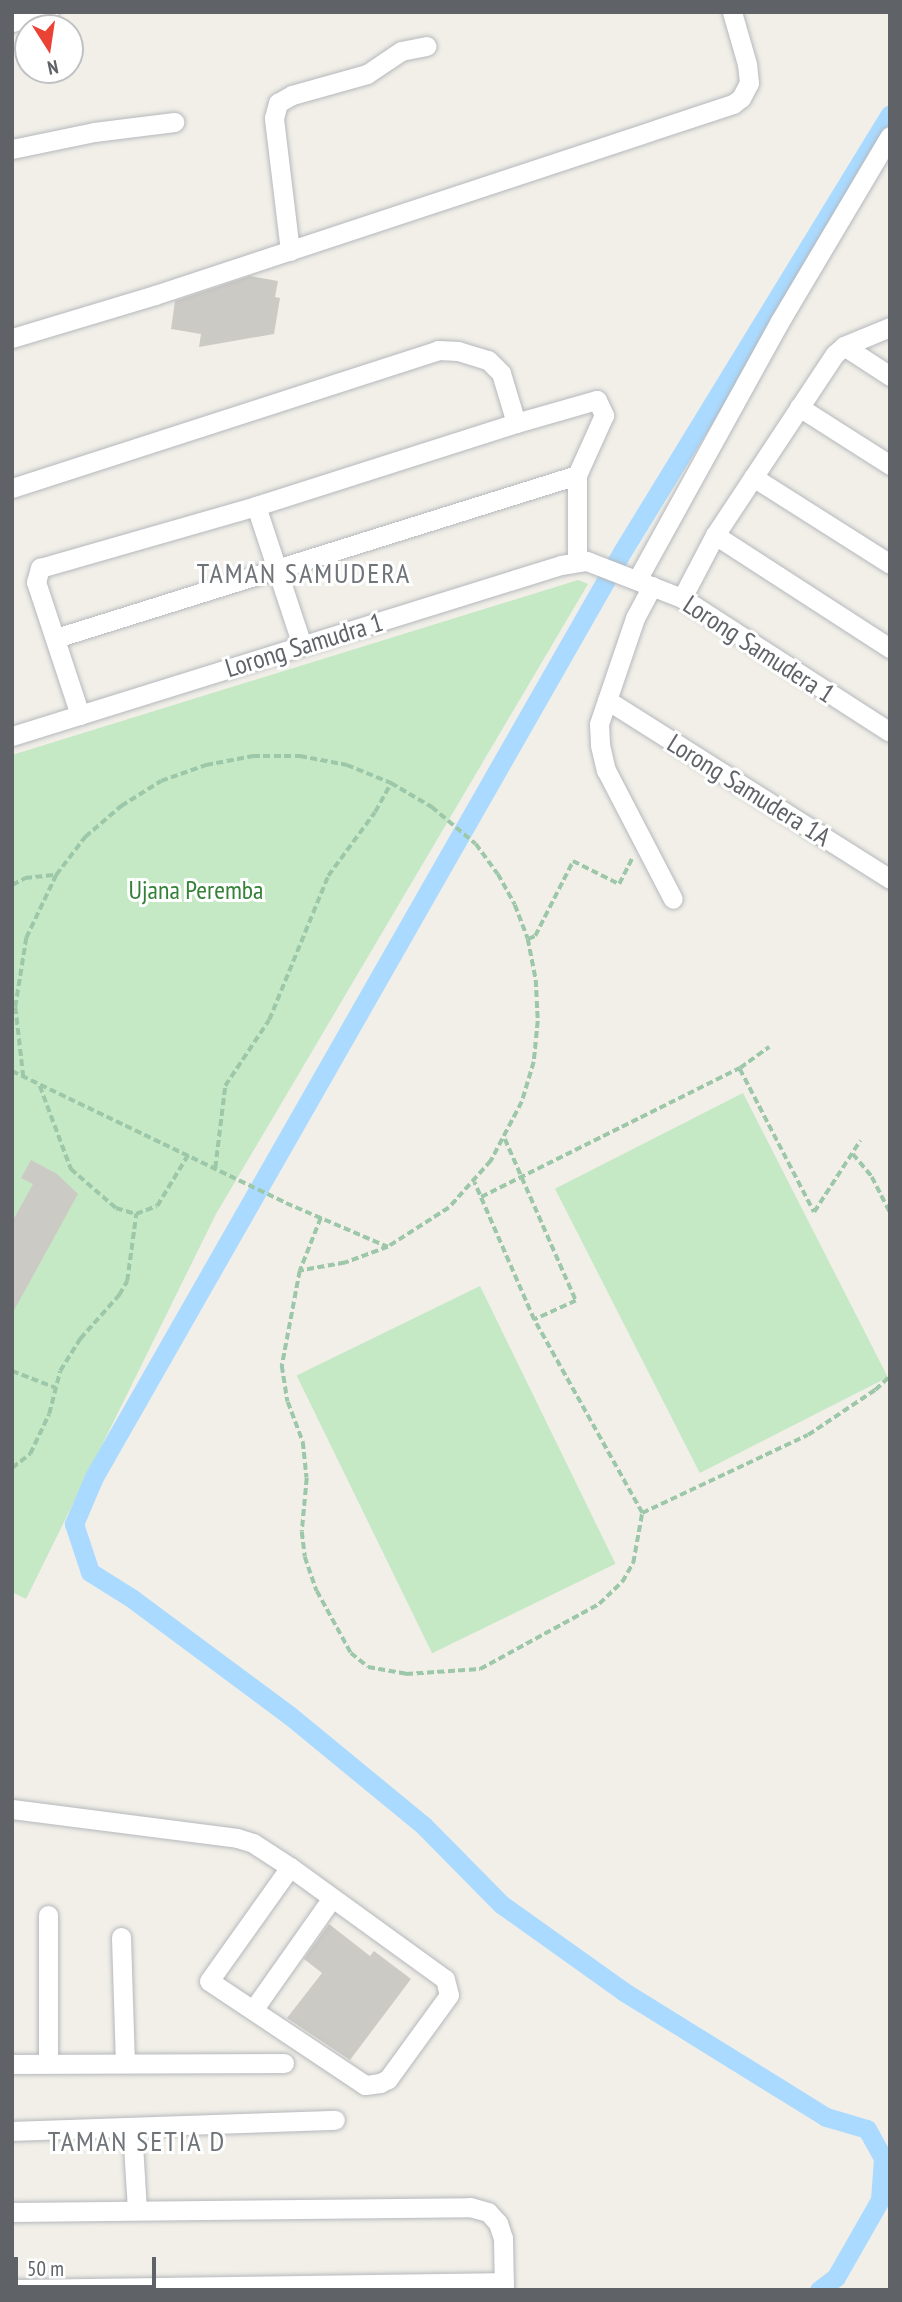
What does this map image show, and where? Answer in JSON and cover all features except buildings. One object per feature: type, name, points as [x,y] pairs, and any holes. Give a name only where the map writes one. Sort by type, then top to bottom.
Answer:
[{"type":"street","points":[[12,22],[49,12]]},
{"type":"street","points":[[12,338],[290,251],[733,103],[741,98],[749,83],[747,64],[732,12]]},
{"type":"street","points":[[290,251],[274,118],[278,103],[292,95],[367,74],[401,51],[427,47]]},
{"type":"street","points":[[12,149],[93,132],[174,122]]},
{"type":"street","points":[[673,899],[640,841],[606,770],[600,745],[599,724],[635,618],[637,580],[780,321],[890,136]]},
{"type":"street","points":[[682,598],[715,535],[844,346],[890,327]]},
{"type":"street","points":[[844,346],[890,376]]},
{"type":"street","points":[[12,488],[438,350],[458,351],[488,360],[501,373],[516,422]]},
{"type":"street","points":[[80,715],[36,582],[40,568],[256,506],[590,400],[600,402],[604,415],[577,475],[587,562]]},
{"type":"street","points":[[800,407],[890,465]]},
{"type":"street","points":[[56,638],[577,475]]},
{"type":"street","points":[[753,477],[890,564]]},
{"type":"street","points":[[256,506],[302,645]]},
{"type":"street","points":[[715,535],[890,648]]},
{"type":"street","name":"Lorong Samudera 1","points":[[587,562],[682,598],[890,733]]},
{"type":"street","name":"Lorong Samudra 1","points":[[12,736],[302,645],[587,562]]},
{"type":"street","name":"Lorong Samudera 1A","points":[[607,700],[887,871]]},
{"type":"street","points":[[15,1807],[237,1838],[254,1843],[289,1867],[445,1979],[449,1995],[388,2079],[365,2085],[209,1981],[289,1867]]},
{"type":"street","points":[[253,2010],[332,1898]]},
{"type":"street","points":[[48,1915],[48,2063]]},
{"type":"street","points":[[121,1937],[124,2062]]},
{"type":"street","points":[[12,2064],[284,2063]]},
{"type":"street","points":[[12,2131],[335,2120]]},
{"type":"street","points":[[132,2128],[137,2210]]},
{"type":"street","points":[[12,2212],[470,2207],[488,2212],[498,2223],[503,2238],[504,2286],[12,2289]]},
{"type":"path","points":[[23,1077],[15,1007],[26,938],[56,875],[85,837],[121,806],[161,781],[206,765],[253,756],[300,756],[347,765],[391,783],[432,807],[476,844],[509,895],[528,939],[536,980],[537,1035],[534,1062],[522,1102],[505,1139],[474,1182],[449,1208],[388,1247],[345,1263],[300,1271]]},
{"type":"path","points":[[215,1168],[225,1086],[269,1020],[328,876],[375,812],[391,783]]},
{"type":"path","points":[[528,939],[535,936],[573,861],[619,884],[640,841]]},
{"type":"path","points":[[12,885],[25,878],[56,875]]},
{"type":"path","points":[[481,1197],[740,1069],[769,1047]]},
{"type":"path","points":[[740,1069],[814,1212],[860,1141]]},
{"type":"path","points":[[12,1072],[286,1203],[388,1247]]},
{"type":"path","points":[[40,1084],[71,1169],[116,1208],[136,1214],[157,1206],[188,1155]]},
{"type":"path","points":[[505,1139],[576,1301],[534,1320]]},
{"type":"path","points":[[853,1154],[872,1177],[890,1212]]},
{"type":"path","points":[[321,1219],[300,1271],[282,1366],[288,1402],[303,1442],[307,1478],[302,1532],[305,1557],[317,1591],[351,1653],[368,1667],[406,1674],[480,1669],[600,1604],[622,1582],[634,1563],[642,1513],[534,1320],[474,1182]]},
{"type":"path","points":[[12,1468],[30,1454],[50,1414],[60,1371],[80,1339],[120,1295],[127,1281],[136,1214]]},
{"type":"path","points":[[12,1371],[56,1388]]},
{"type":"path","points":[[642,1513],[808,1435],[875,1390],[890,1376]]},
{"type":"green space","name":"Ujana Peremba","points":[[578,580],[588,584],[216,1214],[26,1599],[12,1592],[12,755]]},
{"type":"green space","points":[[743,1093],[888,1377],[700,1473],[555,1189]]},
{"type":"green space","points":[[480,1286],[615,1564],[432,1653],[297,1375]]},
{"type":"waterway","points":[[819,2290],[836,2277],[880,2200],[883,2158],[867,2129],[826,2117],[623,1991],[501,1904],[423,1825],[289,1715],[133,1599],[90,1572],[74,1524],[94,1477],[622,552],[890,114]]},
{"type":"district","name":"TAMAN SAMUDERA","points":[[304,573]]},
{"type":"district","name":"TAMAN SETIA D","points":[[137,2141]]}]
